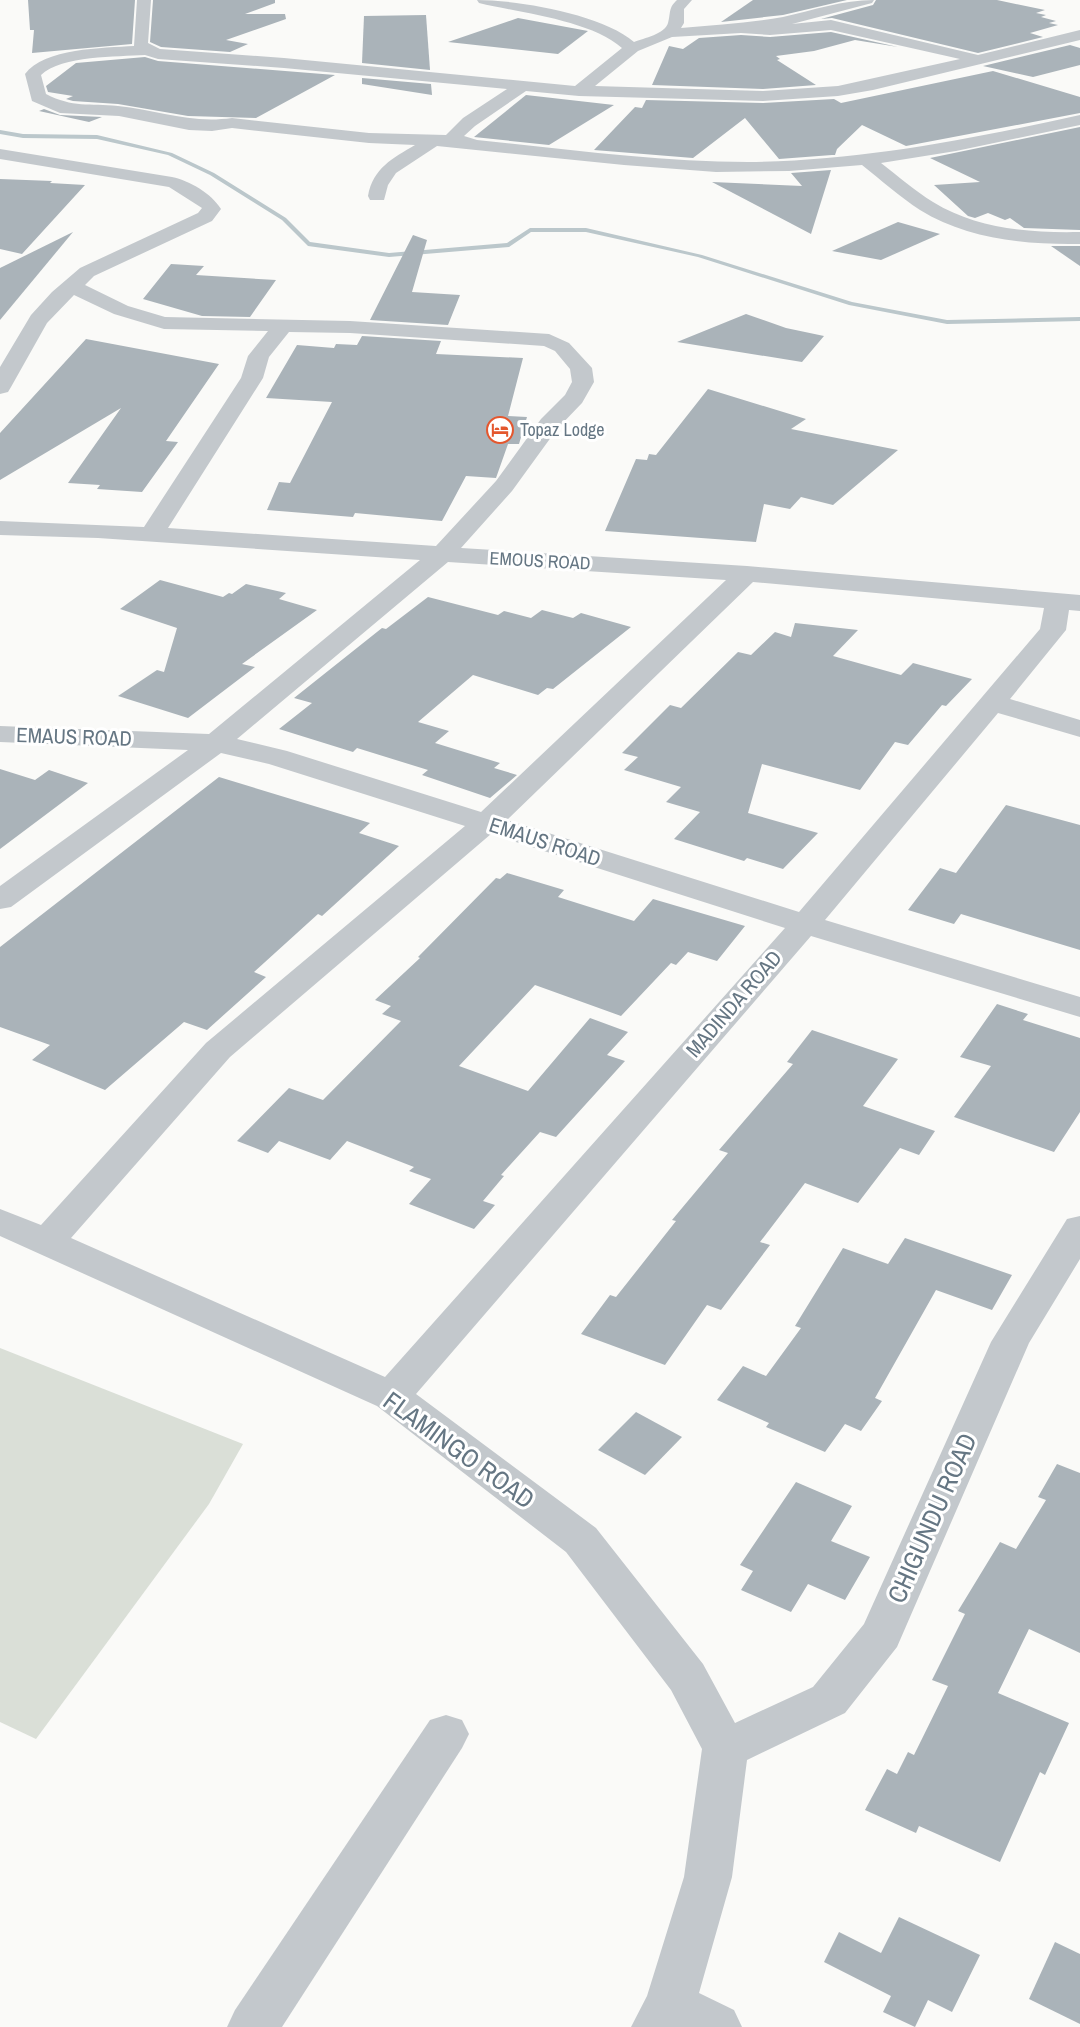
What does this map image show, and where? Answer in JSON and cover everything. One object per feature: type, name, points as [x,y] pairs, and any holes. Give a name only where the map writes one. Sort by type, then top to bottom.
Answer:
[{"type":"street","points":[[144,0],[143,31],[140,44],[146,50]]},
{"type":"street","points":[[484,0],[598,29],[626,42],[632,48]]},
{"type":"street","points":[[670,33],[675,26],[677,8],[685,0]]},
{"type":"street","points":[[579,91],[632,48],[670,33],[741,28],[808,17],[867,0]]},
{"type":"street","points":[[741,28],[770,30],[831,26],[983,60]]},
{"type":"street","points":[[1080,35],[873,85],[804,94],[713,96],[579,91],[284,63],[184,57],[146,50],[87,55],[45,64],[37,68],[33,74],[38,97],[56,107],[119,111],[181,125],[207,127],[232,123],[282,130],[458,141],[702,166],[747,167],[868,161],[982,143],[1080,120]]},
{"type":"street","points":[[458,141],[454,137],[459,131],[522,86]]},
{"type":"street","points":[[377,196],[380,179],[401,160],[422,150],[432,141]]},
{"type":"street","points":[[0,154],[172,182],[181,185],[209,204],[212,209],[205,217],[87,272],[72,287],[53,300],[41,312],[0,387]]},
{"type":"street","points":[[376,160],[401,160]]},
{"type":"street","points":[[868,161],[926,206],[947,217],[1011,234],[1080,237]]},
{"type":"street","points":[[0,900],[216,743],[441,555],[504,486],[549,424],[574,398],[583,382],[581,368],[562,347],[549,340],[350,327],[164,323],[121,310],[72,287]]},
{"type":"street","points":[[152,534],[252,378],[259,356],[282,327]]},
{"type":"street","name":"EMOUS ROAD","points":[[0,528],[152,534],[747,574],[1069,602]]},
{"type":"street","points":[[47,1242],[218,1050],[487,823],[747,574]]},
{"type":"street","name":"MADINDA ROAD","points":[[391,1396],[805,924],[1053,630],[1069,602]]},
{"type":"street","points":[[992,702],[1080,729]]},
{"type":"street","name":"EMAUS ROAD","points":[[0,734],[216,743],[277,757],[805,924],[1080,1007]]},
{"type":"street","name":"FLAMINGO ROAD","points":[[0,1221],[391,1396],[581,1540],[687,1677],[725,1749]]},
{"type":"street","name":"CHIGUNDU ROAD","points":[[725,1749],[829,1700],[881,1634],[1010,1342],[1080,1228]]},
{"type":"street","points":[[253,2027],[446,1734]]},
{"type":"street","points":[[717,2027],[664,2016],[708,1877],[725,1749]]},
{"type":"shaded area","points":[[0,1348],[243,1444],[209,1504],[36,1739],[0,1722]]},
{"type":"building","points":[[28,0],[135,0],[132,44],[32,53],[34,30],[30,30]]},
{"type":"building","points":[[153,0],[275,0],[275,3],[245,14],[285,14],[286,19],[226,40],[248,44],[230,52],[161,47],[150,42]]},
{"type":"building","points":[[753,0],[847,0],[783,15],[721,22]]},
{"type":"building","points":[[876,0],[997,0],[1045,10],[1036,13],[1046,15],[1041,17],[1056,21],[1049,23],[1058,25],[1030,33],[1043,37],[978,53],[832,18],[821,19],[873,5]]},
{"type":"building","points":[[426,15],[430,70],[362,63],[364,16]]},
{"type":"building","points":[[518,18],[588,31],[558,54],[448,42]]},
{"type":"building","points":[[831,32],[898,47],[855,40],[814,51],[776,56],[780,59],[777,60],[816,85],[763,89],[652,85],[669,46],[683,49],[699,38],[741,35],[770,37]]},
{"type":"building","points":[[1070,45],[1080,48],[1080,65],[1033,77],[983,66]]},
{"type":"building","points":[[145,57],[158,61],[335,75],[256,118],[188,116],[118,104],[73,101],[66,99],[73,96],[48,92],[46,86],[76,63]]},
{"type":"building","points":[[993,71],[1080,97],[1080,113],[906,146],[862,125],[837,149],[835,155],[779,159],[745,118],[693,158],[594,150],[635,107],[642,108],[646,100],[763,103],[834,99],[841,103]]},
{"type":"building","points":[[362,78],[431,84],[432,95],[362,84]]},
{"type":"building","points":[[526,95],[614,105],[549,145],[474,137]]},
{"type":"building","points":[[44,109],[60,115],[102,117],[89,122],[39,111]]},
{"type":"building","points":[[1080,127],[1080,230],[1024,228],[1010,218],[1005,220],[988,213],[975,218],[968,216],[934,185],[980,182],[930,158]]},
{"type":"building","points":[[831,170],[811,234],[712,182],[802,186],[791,173]]},
{"type":"building","points":[[0,179],[85,185],[22,254],[0,249]]},
{"type":"building","points":[[898,222],[940,234],[881,260],[832,251]]},
{"type":"building","points":[[73,232],[0,320],[0,268]]},
{"type":"building","points":[[413,235],[427,240],[412,292],[460,295],[448,325],[370,320]]},
{"type":"building","points":[[1051,246],[1080,246],[1080,266]]},
{"type":"building","points":[[171,264],[204,266],[196,275],[276,280],[250,317],[202,316],[143,299]]},
{"type":"building","points":[[746,314],[786,328],[824,336],[802,362],[677,342]]},
{"type":"building","points":[[362,336],[441,341],[436,354],[523,358],[508,416],[527,417],[519,444],[508,444],[496,478],[466,476],[442,521],[355,513],[353,517],[267,510],[279,482],[290,483],[332,402],[266,398],[297,345],[334,348],[336,344],[357,345]]},
{"type":"building","points":[[86,339],[219,364],[166,441],[178,442],[142,492],[97,489],[100,485],[68,483],[121,408],[0,480],[0,433]]},
{"type":"building","points":[[708,389],[806,419],[791,429],[898,450],[833,505],[801,497],[790,509],[764,504],[756,542],[605,531],[636,459],[647,460],[649,454],[656,455]]},
{"type":"building","points":[[160,580],[223,597],[229,593],[232,594],[246,584],[286,593],[279,599],[317,610],[242,664],[255,667],[188,718],[118,696],[157,670],[164,672],[177,628],[120,609]]},
{"type":"building","points":[[428,597],[498,615],[504,611],[531,618],[542,610],[573,618],[581,613],[631,627],[553,689],[547,688],[538,695],[473,675],[418,722],[449,731],[435,743],[500,763],[494,768],[517,775],[490,798],[422,775],[428,770],[357,748],[353,752],[279,729],[312,703],[294,698],[382,628],[386,629]]},
{"type":"building","points":[[795,623],[858,630],[833,656],[901,675],[913,663],[972,679],[946,706],[942,705],[908,745],[895,742],[860,790],[762,764],[748,813],[818,833],[783,869],[747,858],[744,861],[674,839],[700,812],[666,802],[681,787],[624,770],[638,757],[622,753],[670,705],[681,708],[738,652],[751,655],[775,632],[791,637]]},
{"type":"building","points":[[0,769],[35,780],[49,770],[88,783],[0,849]]},
{"type":"building","points":[[219,777],[370,823],[359,833],[399,846],[322,916],[318,914],[254,972],[266,977],[207,1030],[184,1022],[105,1090],[32,1060],[50,1045],[0,1027],[0,947]]},
{"type":"building","points":[[1006,805],[1080,825],[1080,950],[961,914],[954,924],[908,910],[940,868],[956,873]]},
{"type":"building","points":[[507,873],[564,890],[558,897],[634,921],[653,899],[745,926],[717,961],[688,952],[676,965],[671,963],[621,1016],[535,985],[459,1066],[528,1091],[590,1018],[628,1032],[607,1055],[625,1061],[556,1137],[540,1132],[501,1175],[504,1176],[483,1201],[495,1205],[474,1229],[409,1204],[431,1179],[409,1171],[414,1167],[347,1141],[330,1160],[279,1141],[268,1153],[237,1141],[289,1088],[323,1100],[401,1021],[382,1014],[391,1006],[375,1000],[420,958],[418,957],[496,878],[500,879]]},
{"type":"building","points":[[997,1004],[1028,1014],[1023,1020],[1080,1038],[1080,1112],[1054,1152],[954,1117],[991,1066],[960,1057]]},
{"type":"building","points":[[812,1030],[898,1059],[863,1106],[935,1131],[919,1155],[900,1148],[858,1203],[805,1183],[760,1242],[770,1245],[721,1310],[707,1305],[665,1365],[581,1334],[610,1295],[616,1297],[676,1221],[672,1220],[728,1153],[719,1150],[793,1064],[787,1062]]},
{"type":"building","points":[[905,1238],[1012,1275],[992,1310],[936,1290],[875,1398],[882,1401],[861,1431],[845,1424],[825,1452],[766,1427],[769,1423],[717,1400],[743,1366],[766,1376],[801,1328],[795,1326],[843,1248],[888,1264]]},
{"type":"building","points":[[636,1412],[682,1437],[645,1475],[598,1450]]},
{"type":"building","points":[[1057,1464],[1080,1473],[1080,1653],[1029,1629],[998,1693],[1069,1723],[1045,1775],[1040,1772],[1000,1862],[919,1826],[916,1833],[865,1810],[887,1769],[897,1774],[908,1752],[914,1755],[948,1686],[932,1680],[965,1614],[958,1611],[1000,1542],[1016,1549],[1046,1500],[1038,1497]]},
{"type":"building","points":[[796,1482],[852,1506],[831,1541],[870,1557],[845,1600],[808,1584],[791,1612],[741,1590],[753,1571],[740,1565]]},
{"type":"building","points":[[899,1917],[980,1955],[952,2012],[928,2000],[915,2027],[883,2012],[891,1996],[824,1962],[839,1932],[881,1953]]},
{"type":"building","points":[[1055,1942],[1080,1954],[1080,2024],[1029,1999]]},
{"type":"waterway","points":[[0,132],[23,136],[97,137],[170,154],[212,174],[284,219],[308,244],[389,255],[509,245],[530,230],[586,230],[700,256],[851,304],[947,322],[1080,319]]},
{"type":"place","name":"Topaz Lodge","points":[[500,430]]}]
